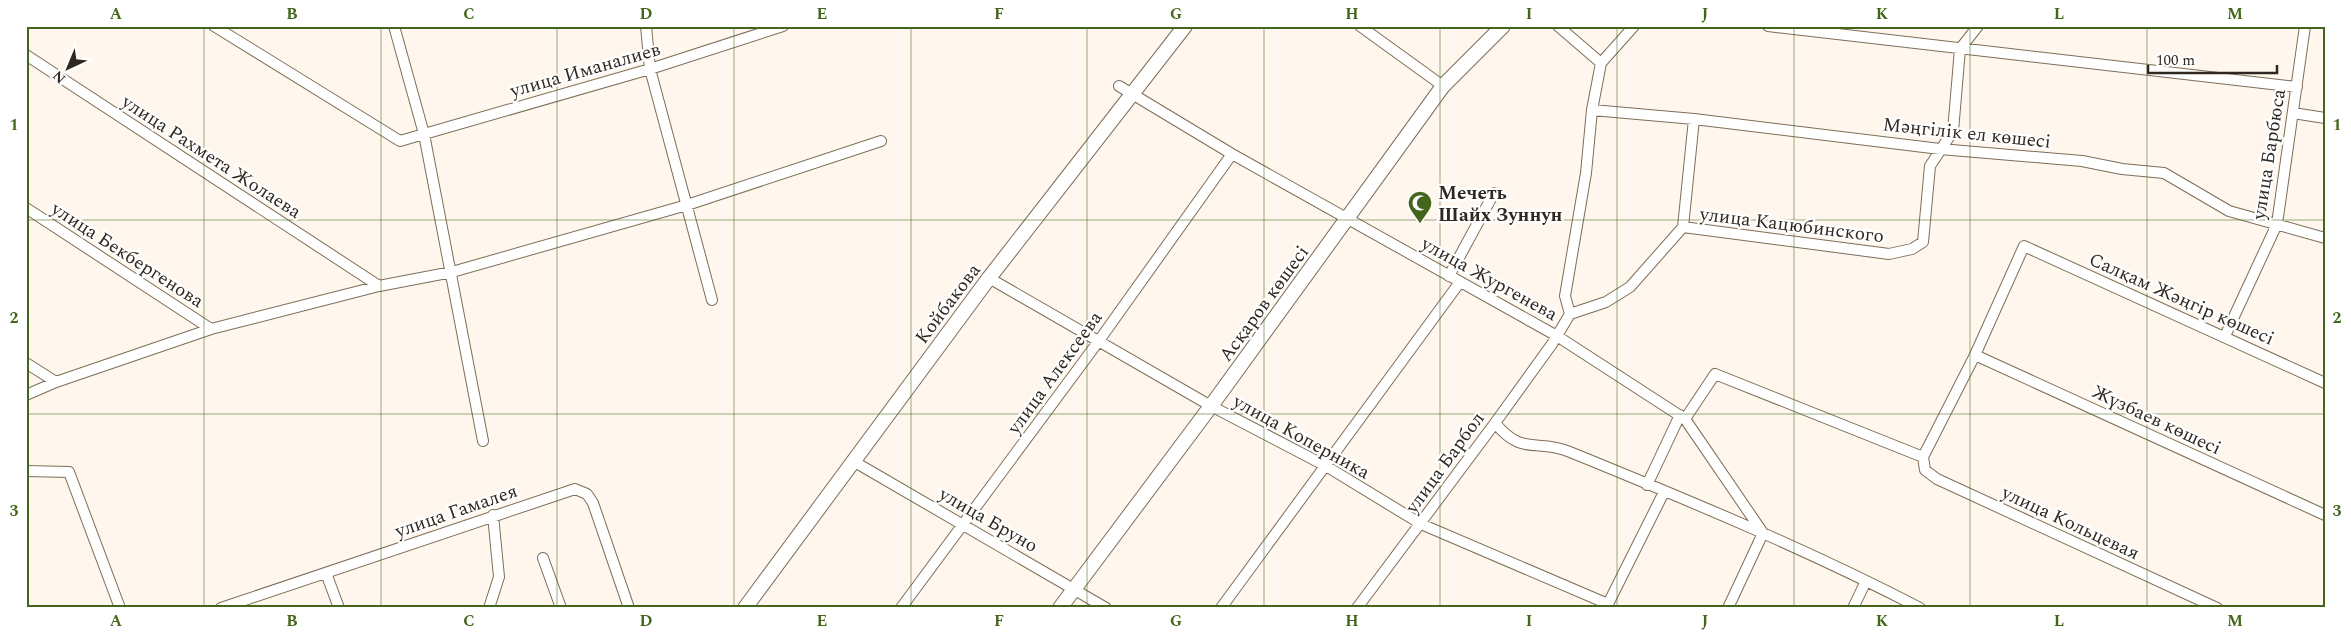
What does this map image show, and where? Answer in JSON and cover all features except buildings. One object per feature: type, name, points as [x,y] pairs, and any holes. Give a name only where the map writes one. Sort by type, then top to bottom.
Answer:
[{"type":"main road","name":"Койбакова","points":[[745,608],[989,278],[1185,26]]},
{"type":"main road","name":"Асқаров көшесі","points":[[1060,608],[1211,406],[1443,86],[1503,26]]},
{"type":"street","name":"улица Иманалиев","points":[[214,26],[400,140],[650,69],[763,29],[783,26]]},
{"type":"street","points":[[394,26],[424,134],[483,441]]},
{"type":"street","points":[[646,26],[650,69],[712,300]]},
{"type":"street","points":[[1360,26],[1443,86]]},
{"type":"street","points":[[1558,26],[1601,63]]},
{"type":"street","points":[[1570,314],[1565,296],[1586,173],[1592,110],[1601,63],[1634,26]]},
{"type":"street","points":[[1768,26],[2296,87]]},
{"type":"street","points":[[1940,149],[1953,131],[1960,49],[1978,26]]},
{"type":"street","name":"улица Барбюса","points":[[2225,336],[2277,224],[2305,26]]},
{"type":"street","name":"улица Рахмета Жолаева","points":[[26,55],[379,286]]},
{"type":"street","name":"улица Жургенева","points":[[1118,86],[1133,93],[1232,154],[1348,217],[1557,336],[1682,417]]},
{"type":"street","name":"Мәңгілік ел көшесі","points":[[1592,110],[1940,149],[2082,161],[2122,169],[2164,173],[2229,211],[2325,238]]},
{"type":"street","points":[[2293,113],[2325,118]]},
{"type":"street","name":"улица Кацюбинского","points":[[1570,314],[1606,302],[1630,287],[1683,227],[1694,120]]},
{"type":"street","points":[[26,394],[211,329],[379,286],[452,272],[687,205],[881,141]]},
{"type":"street","name":"улица Кацюбинского","points":[[1683,227],[1888,254],[1912,249],[1923,242],[1930,166],[1940,149]]},
{"type":"street","name":"улица Алексеева","points":[[901,608],[1098,342],[1232,154]]},
{"type":"street","points":[[1449,276],[1494,193]]},
{"type":"street","name":"улица Бекбергенова","points":[[26,208],[211,329]]},
{"type":"street","name":"Салқам Жәңгір көшесі","points":[[1975,355],[2024,246],[2325,383]]},
{"type":"street","name":"улица Коперника","points":[[989,278],[1211,406],[1326,466],[1421,524],[1607,606]]},
{"type":"street","points":[[1221,608],[1460,282]]},
{"type":"street","name":"улица Барбол","points":[[1357,608],[1495,423],[1557,336],[1570,314]]},
{"type":"street","points":[[1647,485],[1682,417],[1715,374],[1923,457],[1975,355]]},
{"type":"street","name":"Жүзбаев көшесі","points":[[1975,355],[2325,516]]},
{"type":"street","points":[[26,363],[56,382]]},
{"type":"street","points":[[1682,417],[1763,533]]},
{"type":"street","points":[[1495,423],[1503,433],[1517,443],[1566,450],[1763,533],[1920,608]]},
{"type":"street","name":"улица Кольцевая","points":[[1923,457],[1925,470],[1937,479],[2217,608]]},
{"type":"street","name":"улица Бруно","points":[[853,461],[1106,608]]},
{"type":"street","points":[[26,471],[69,472],[120,608]]},
{"type":"street","name":"улица Гамалея","points":[[227,607],[493,515],[575,489],[587,494],[593,503],[629,608]]},
{"type":"street","points":[[1607,606],[1664,492]]},
{"type":"street","points":[[488,608],[498,577],[493,515]]},
{"type":"street","points":[[1728,608],[1763,533]]},
{"type":"street","points":[[543,558],[561,608]]},
{"type":"street","points":[[326,573],[340,608]]},
{"type":"street","points":[[1853,608],[1866,581]]},
{"type":"place","name":"Мечеть Шайх Зуннун","points":[[1420,224]]}]
